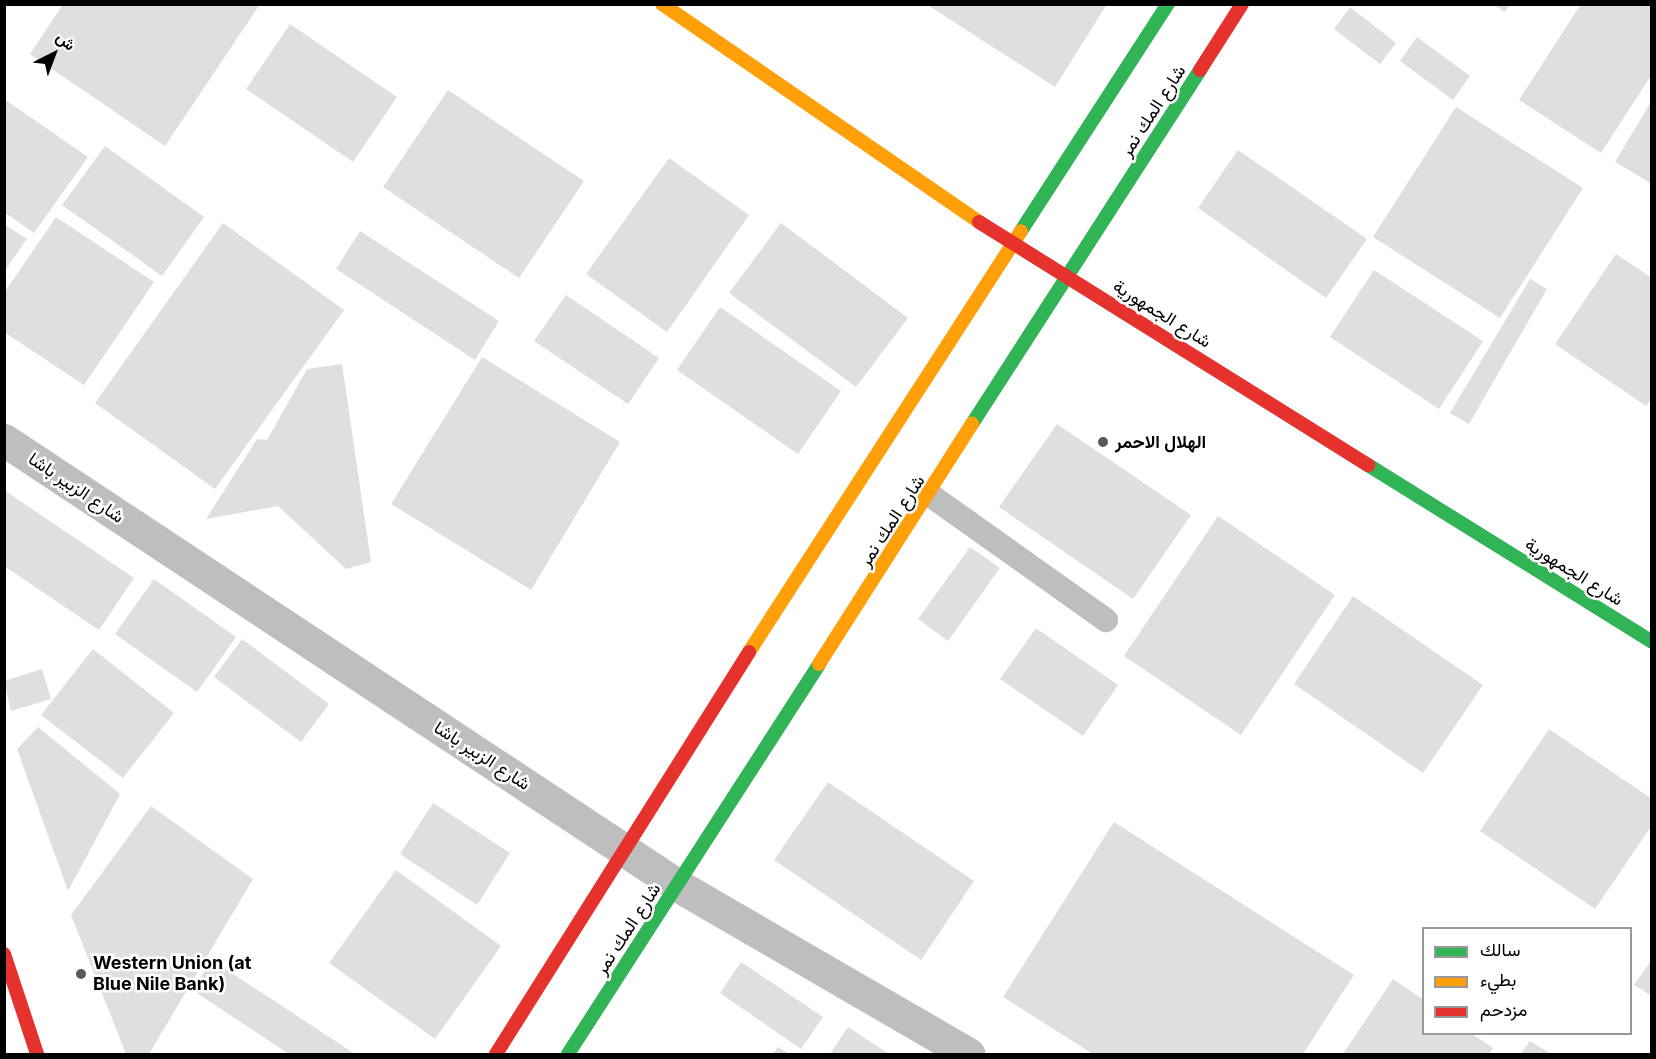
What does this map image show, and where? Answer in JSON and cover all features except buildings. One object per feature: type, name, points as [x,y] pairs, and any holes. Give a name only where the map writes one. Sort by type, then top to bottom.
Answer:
[{"type":"main road","name":"شارع الجمهورية","points":[[662,4],[956,208],[1016,242],[1652,642]]},
{"type":"main road","points":[[495,1054],[1168,4]]},
{"type":"main road","name":"شارع المك نمر","points":[[568,1054],[930,495],[1242,4]]},
{"type":"main road","points":[[4,954],[37,1054]]},
{"type":"street","name":"شارع الزبير باشا","points":[[4,440],[677,885],[969,1054]]},
{"type":"lane","points":[[930,495],[1106,620]]},
{"type":"traffic: fast","points":[[1021,231],[1168,4]]},
{"type":"traffic: fast","points":[[972,424],[1200,70]]},
{"type":"traffic: fast","points":[[1368,465],[1652,642]]},
{"type":"traffic: fast","points":[[568,1054],[819,664]]},
{"type":"traffic: slow","points":[[662,4],[979,222]]},
{"type":"traffic: slow","points":[[749,652],[1021,231]]},
{"type":"traffic: slow","points":[[819,664],[972,424]]},
{"type":"traffic: jam","points":[[1200,70],[1242,4]]},
{"type":"traffic: jam","points":[[979,222],[1368,465]]},
{"type":"traffic: jam","points":[[496,1054],[749,652]]},
{"type":"traffic: jam","points":[[4,954],[37,1054]]},
{"type":"place","name":"الهلال الاحمر","points":[[1103,442]]},
{"type":"place","name":"Western Union (at Blue Nile Bank)","points":[[81,974]]}]
